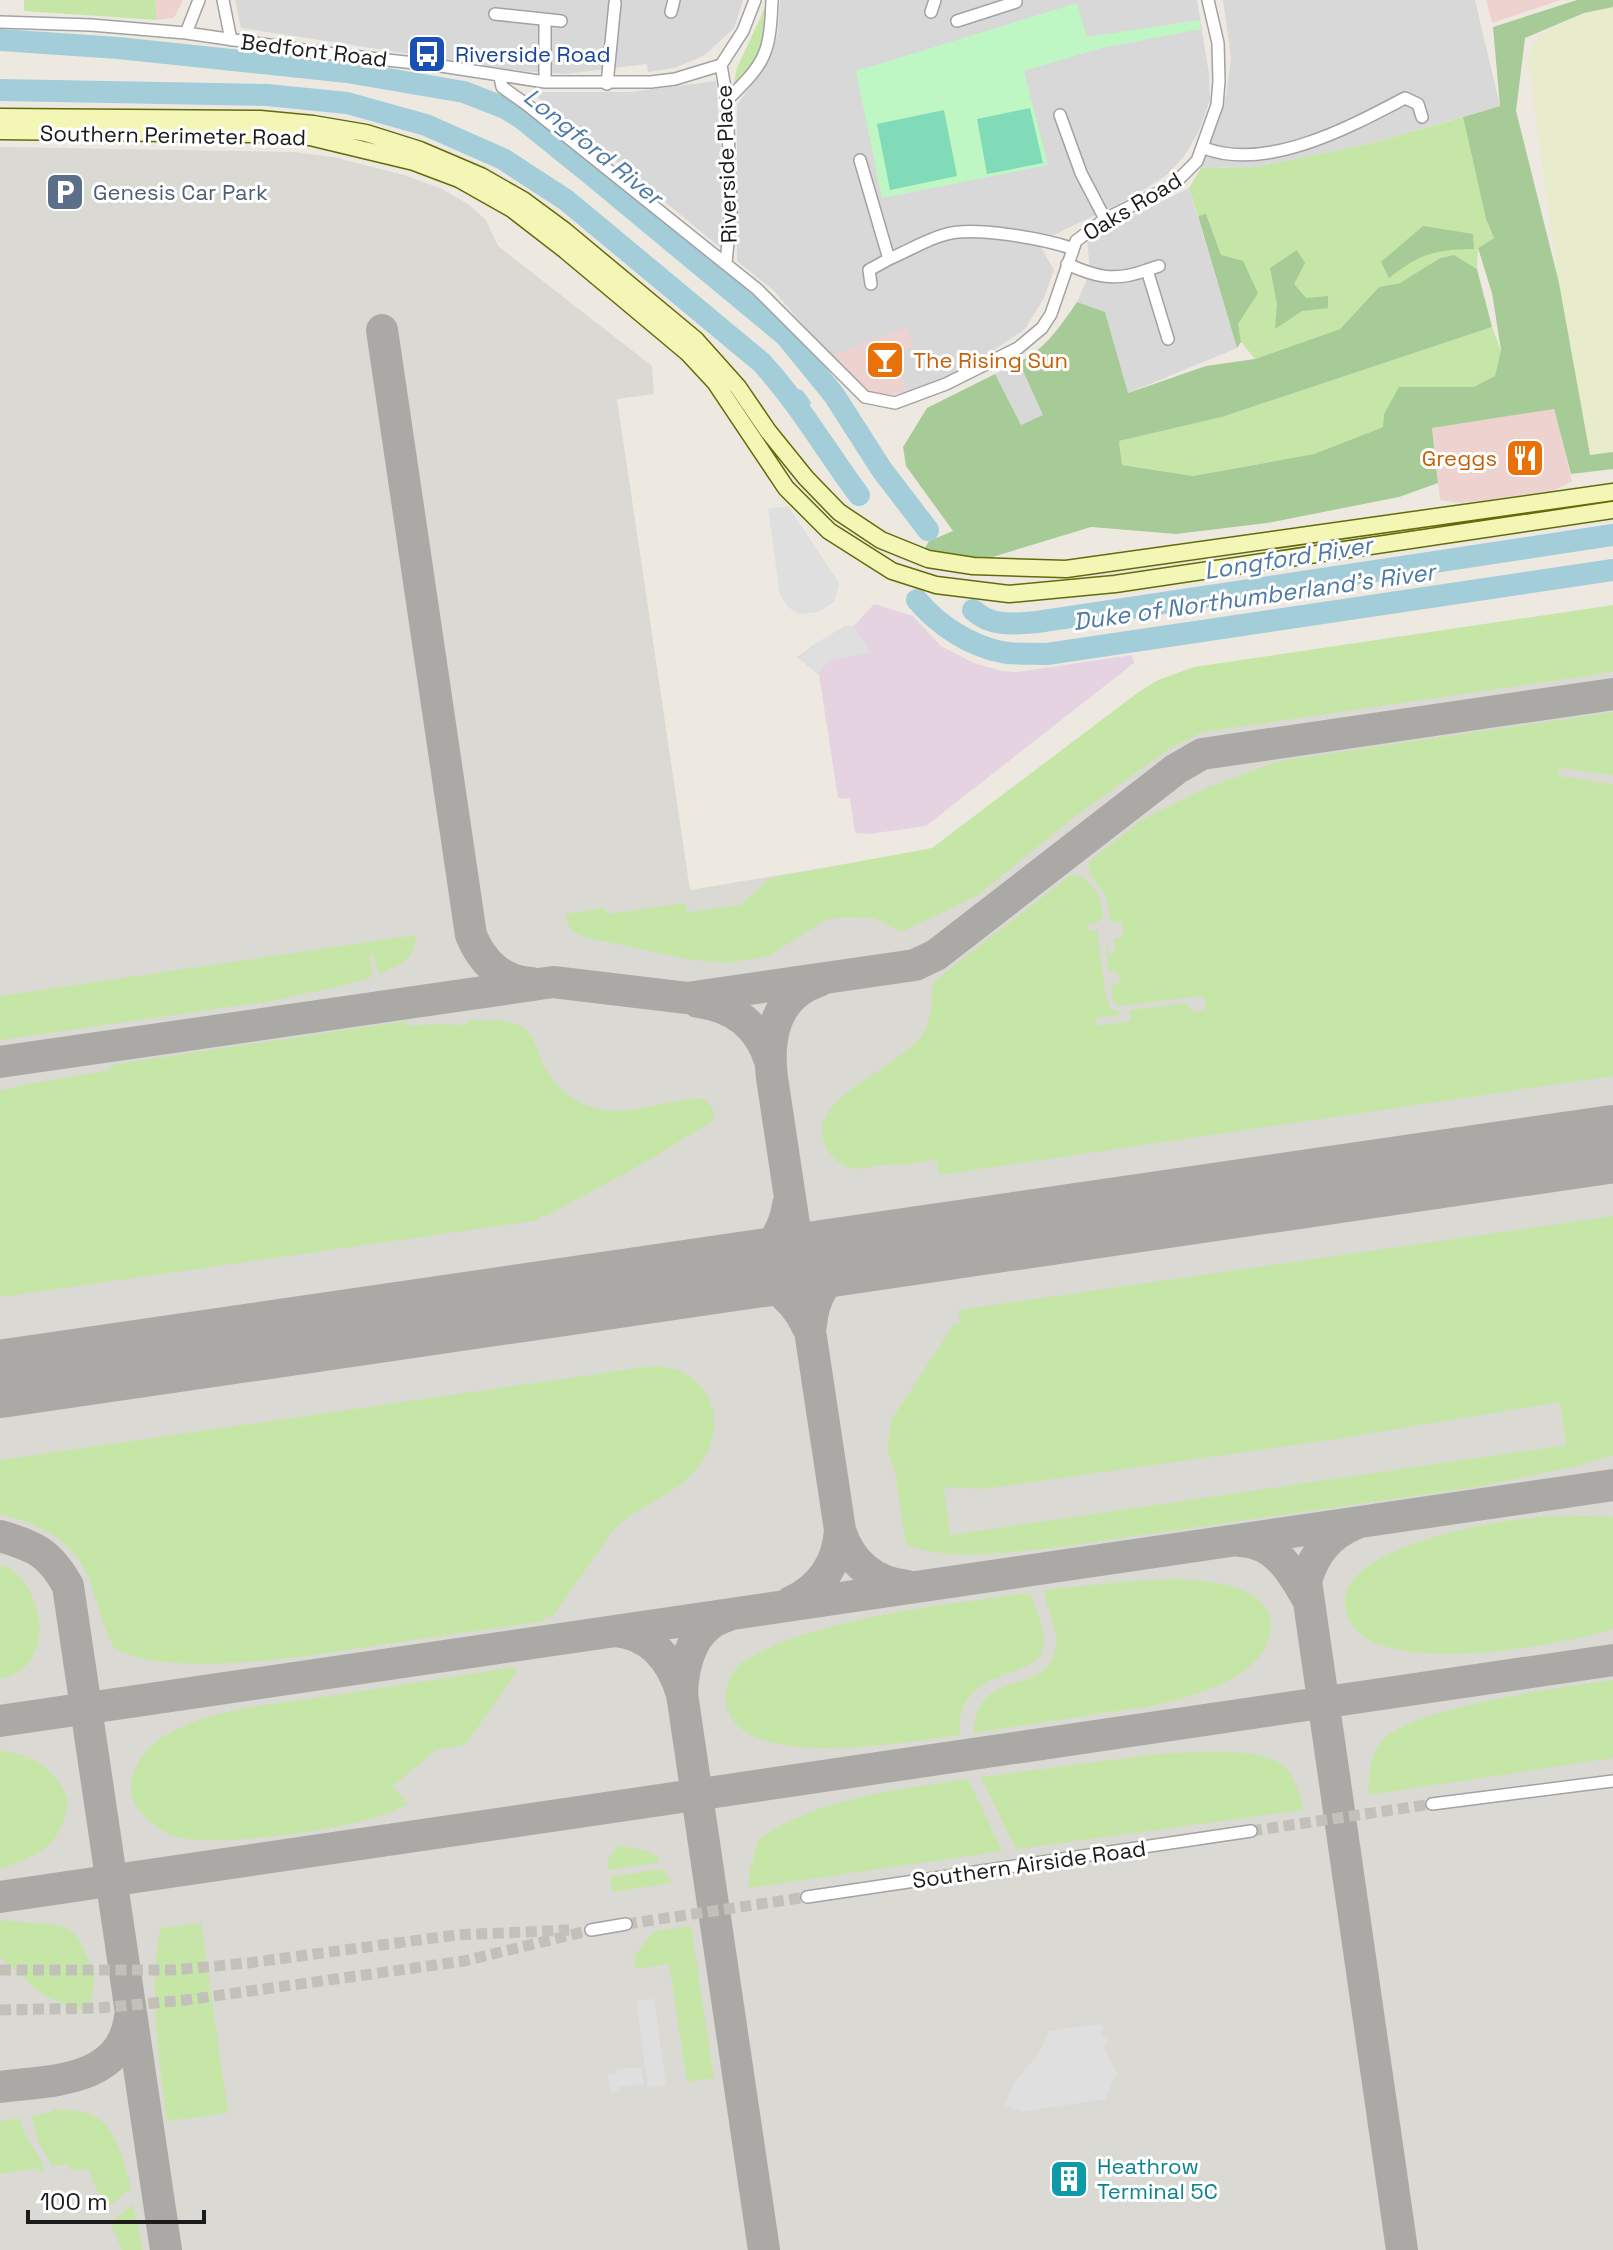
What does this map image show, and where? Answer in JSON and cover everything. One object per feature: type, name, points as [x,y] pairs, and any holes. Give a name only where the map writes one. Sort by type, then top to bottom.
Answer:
[{"type":"street","points":[[186,33],[199,0]]},
{"type":"street","points":[[223,0],[231,40]]},
{"type":"street","points":[[671,12],[674,0]]},
{"type":"street","points":[[721,65],[743,31],[755,0]]},
{"type":"street","points":[[727,100],[764,56],[771,38],[772,0]]},
{"type":"street","points":[[957,21],[1015,0]]},
{"type":"street","name":"Oaks Road","points":[[726,263],[757,289],[865,397],[880,402],[900,402],[946,384],[1018,348],[1042,328],[1051,314],[1071,248],[1084,232],[1172,186],[1197,161],[1217,105],[1219,81],[1218,43],[1208,0]]},
{"type":"street","points":[[607,84],[615,3]]},
{"type":"street","points":[[495,14],[561,21]]},
{"type":"street","points":[[545,20],[545,82]]},
{"type":"street","name":"Bedfont Road","points":[[0,22],[186,33],[545,82],[607,84],[675,79],[721,65]]},
{"type":"street","name":"Riverside Place","points":[[721,65],[727,100],[731,210],[726,263]]},
{"type":"street","points":[[500,77],[502,87],[726,263]]},
{"type":"street","points":[[1204,148],[1222,155],[1288,148],[1336,133],[1405,98],[1418,104],[1422,117]]},
{"type":"street","points":[[1060,115],[1081,173],[1105,219]]},
{"type":"street","name":"Southern Perimeter Road","points":[[0,117],[260,119],[313,124],[366,133],[420,150],[481,176],[523,200],[565,231],[696,340],[738,387],[806,478],[839,512],[881,540],[928,559],[973,566],[1066,569],[1613,492]]},
{"type":"street","name":"Southern Perimeter Road","points":[[0,131],[310,137],[402,158],[459,179],[512,209],[688,353],[715,382],[786,488],[829,531],[892,571],[936,585],[1009,594],[1115,584],[1613,510]]},
{"type":"street","points":[[860,160],[889,259]]},
{"type":"street","points":[[871,284],[869,270],[947,233],[971,231],[1071,248]]},
{"type":"street","points":[[1067,264],[1107,278],[1159,266]]},
{"type":"street","points":[[1147,270],[1168,339]]},
{"type":"street","points":[[1432,1804],[1613,1781]]},
{"type":"street","name":"Southern Airside Road","points":[[807,1897],[1251,1831]]},
{"type":"street","points":[[591,1930],[626,1924]]},
{"type":"shaded area","points":[[155,0],[183,0],[174,18],[157,20]]},
{"type":"shaded area","points":[[235,0],[743,0],[734,28],[705,55],[675,68],[648,72],[647,64],[565,74],[522,71],[241,28]]},
{"type":"shaded area","points":[[780,0],[1197,0],[1210,100],[1199,131],[1185,155],[1168,174],[1131,198],[1054,235],[1033,234],[1054,270],[1044,298],[1025,329],[984,357],[942,379],[906,392],[895,353],[830,356],[773,290],[737,261],[737,105],[770,58],[778,33]]},
{"type":"shaded area","points":[[1223,0],[1475,0],[1500,106],[1368,144],[1255,167],[1201,168],[1226,96],[1231,58]]},
{"type":"shaded area","points":[[1486,0],[1561,0],[1492,23]]},
{"type":"shaded area","points":[[716,81],[726,220],[722,249],[536,96],[536,92],[630,92]]},
{"type":"shaded area","points":[[0,147],[294,152],[333,157],[404,175],[440,188],[468,204],[486,220],[498,246],[652,366],[654,394],[617,399],[690,890],[934,849],[1062,757],[1613,610],[1613,2250],[0,2250]]},
{"type":"shaded area","points":[[1189,188],[1237,348],[1128,393],[1105,312],[1077,302],[1090,272],[1087,239]]},
{"type":"shaded area","points":[[907,327],[913,347],[895,353],[906,392],[878,398],[830,356]]},
{"type":"shaded area","points":[[1019,362],[1044,415],[1021,425],[995,374]]},
{"type":"shaded area","points":[[1554,409],[1572,481],[1555,490],[1511,497],[1462,503],[1440,500],[1432,428]]},
{"type":"shaded area","points":[[788,506],[839,583],[835,601],[819,612],[798,614],[788,607],[780,595],[768,509]]},
{"type":"shaded area","points":[[874,604],[913,616],[941,646],[974,663],[1002,671],[1017,672],[1132,655],[1134,663],[926,826],[855,833],[850,799],[838,798],[819,675],[797,657],[845,626],[853,627]]},
{"type":"shaded area","points":[[845,626],[854,626],[871,652],[836,659],[826,664],[818,674],[800,659],[811,646]]},
{"type":"shaded area","points":[[654,1999],[666,2085],[648,2088],[636,2001]]},
{"type":"shaded area","points":[[1098,2024],[1104,2026],[1101,2035],[1108,2038],[1104,2048],[1117,2073],[1105,2099],[1022,2112],[1005,2105],[1014,2082],[1039,2054],[1049,2031]]},
{"type":"shaded area","points":[[641,2067],[644,2084],[619,2087],[619,2091],[610,2092],[608,2075],[616,2074],[616,2070]]},
{"type":"green space","points":[[24,0],[155,0],[157,20],[24,11]]},
{"type":"green space","points":[[1577,0],[1613,0],[1613,7],[1584,13],[1525,38],[1516,111],[1559,283],[1590,455],[1613,452],[1613,469],[1571,474],[1554,409],[1432,428],[1438,483],[1399,497],[1267,523],[1176,534],[1091,527],[979,561],[924,550],[929,541],[953,531],[906,466],[903,447],[927,408],[995,374],[1021,425],[1043,415],[1019,362],[1045,343],[1077,302],[1105,312],[1128,393],[1206,366],[1255,359],[1340,329],[1379,287],[1400,283],[1440,258],[1454,255],[1477,269],[1492,327],[1222,417],[1119,441],[1122,465],[1193,476],[1314,454],[1383,427],[1384,414],[1399,387],[1474,387],[1495,376],[1501,350],[1492,293],[1478,248],[1494,238],[1486,219],[1463,117],[1500,106],[1493,27]]},
{"type":"green space","points":[[768,1],[764,36],[757,57],[734,83],[737,68]]},
{"type":"green space","points":[[1077,3],[1087,37],[1199,20],[1201,29],[1102,48],[1024,71],[1048,165],[882,198],[856,71]]},
{"type":"green space","points":[[1613,7],[1613,452],[1590,455],[1559,283],[1527,58],[1538,36],[1584,13]]},
{"type":"green space","points":[[1030,108],[1043,163],[987,174],[977,119]]},
{"type":"green space","points":[[944,110],[957,176],[890,190],[877,124]]},
{"type":"green space","points":[[1463,117],[1486,219],[1494,238],[1478,248],[1477,269],[1454,255],[1440,258],[1400,283],[1379,287],[1340,329],[1255,359],[1241,342],[1221,255],[1206,215],[1198,216],[1189,188],[1201,168],[1255,167],[1368,144]]},
{"type":"green space","points":[[1206,214],[1221,255],[1243,261],[1258,293],[1238,324],[1241,342],[1237,348],[1198,216]]},
{"type":"green space","points":[[1423,226],[1473,234],[1474,249],[1428,254],[1389,278],[1381,262]]},
{"type":"green space","points":[[1297,250],[1305,263],[1294,284],[1306,298],[1328,296],[1328,308],[1302,311],[1275,329],[1277,304],[1270,268]]},
{"type":"green space","points":[[1492,327],[1501,351],[1495,376],[1475,387],[1399,387],[1383,427],[1314,454],[1193,476],[1122,465],[1119,441],[1222,417]]},
{"type":"green space","points":[[1613,605],[1613,672],[1203,732],[1172,747],[1074,817],[977,896],[901,932],[875,918],[825,920],[769,956],[729,963],[691,960],[584,937],[571,928],[566,918],[565,914],[605,908],[607,914],[685,903],[687,912],[741,905],[770,878],[932,848],[1140,691],[1158,680],[1194,667]]},
{"type":"green space","points":[[1613,712],[1613,775],[1560,768],[1558,776],[1613,784],[1613,1076],[939,1175],[936,1160],[855,1169],[840,1163],[827,1149],[822,1131],[827,1115],[839,1100],[910,1048],[922,1035],[930,1016],[933,982],[1071,875],[1083,877],[1098,893],[1104,917],[1086,925],[1087,930],[1097,931],[1106,997],[1111,1009],[1119,1011],[1120,1015],[1095,1018],[1096,1026],[1131,1021],[1130,1010],[1187,1003],[1192,1012],[1206,1010],[1204,996],[1119,1006],[1113,1001],[1111,985],[1120,984],[1118,973],[1108,969],[1106,946],[1107,943],[1109,954],[1115,953],[1114,938],[1123,937],[1122,922],[1111,923],[1105,896],[1091,876],[1089,867],[1090,861],[1143,819],[1206,788],[1279,761]]},
{"type":"green space","points":[[416,935],[412,952],[404,961],[379,975],[373,953],[370,953],[372,977],[345,985],[271,1001],[0,1040],[0,996]]},
{"type":"green space","points":[[468,1020],[506,1021],[524,1028],[533,1038],[543,1064],[554,1081],[570,1096],[588,1106],[616,1111],[704,1099],[714,1110],[712,1121],[651,1159],[539,1217],[539,1220],[0,1297],[0,1091],[111,1070],[111,1065],[406,1021],[407,1026],[467,1025]]},
{"type":"green space","points":[[1613,1216],[1613,1455],[1578,1466],[1476,1487],[1044,1549],[974,1555],[922,1550],[906,1544],[895,1473],[887,1448],[891,1420],[954,1324],[960,1323],[958,1310]],"holes":[[[1560,1402],[1566,1445],[950,1535],[944,1487],[983,1489],[1330,1440]]]},
{"type":"green space","points":[[652,1366],[682,1372],[695,1380],[705,1392],[714,1415],[708,1451],[686,1480],[614,1529],[553,1616],[544,1618],[544,1621],[247,1662],[172,1663],[140,1658],[114,1648],[88,1577],[73,1552],[40,1528],[0,1514],[0,1460]]},
{"type":"green space","points":[[1539,1517],[1613,1517],[1613,1629],[1516,1649],[1433,1653],[1397,1649],[1368,1639],[1350,1622],[1345,1598],[1355,1578],[1377,1560],[1406,1546],[1500,1522]]},
{"type":"green space","points":[[0,1565],[14,1572],[26,1585],[35,1602],[39,1621],[38,1640],[32,1657],[20,1671],[0,1679]]},
{"type":"green space","points":[[1181,1579],[1231,1586],[1260,1601],[1268,1612],[1270,1635],[1266,1646],[1249,1667],[1209,1689],[1157,1705],[974,1733],[978,1711],[986,1698],[999,1689],[1040,1673],[1051,1662],[1056,1638],[1044,1590]]},
{"type":"green space","points":[[1030,1593],[1040,1620],[1043,1648],[1038,1658],[1030,1664],[993,1679],[970,1696],[961,1713],[960,1735],[869,1746],[795,1746],[763,1740],[739,1727],[727,1707],[727,1689],[737,1667],[785,1640],[877,1616]]},
{"type":"green space","points":[[516,1667],[516,1673],[465,1745],[436,1750],[393,1786],[407,1804],[390,1813],[300,1833],[235,1839],[187,1839],[173,1836],[156,1826],[132,1797],[134,1772],[151,1746],[169,1733],[205,1718],[264,1705]]},
{"type":"green space","points":[[1613,1680],[1613,1758],[1368,1795],[1374,1754],[1381,1742],[1397,1730],[1422,1719],[1490,1700]]},
{"type":"green space","points":[[0,1751],[23,1755],[42,1764],[68,1799],[61,1827],[47,1846],[27,1859],[0,1869]]},
{"type":"green space","points":[[1156,1754],[1254,1754],[1273,1759],[1292,1778],[1304,1810],[1016,1849],[981,1777]]},
{"type":"green space","points":[[968,1779],[1002,1851],[748,1888],[758,1840],[805,1814],[858,1798]]},
{"type":"green space","points":[[617,1845],[646,1850],[659,1860],[608,1870],[607,1862]]},
{"type":"green space","points":[[663,1869],[672,1883],[612,1892],[610,1877]]},
{"type":"green space","points":[[0,1920],[55,1925],[67,1928],[79,1939],[95,1974],[89,2014],[43,1995],[0,1957]]},
{"type":"green space","points":[[201,1923],[228,2113],[167,2121],[155,2001],[160,1928]]},
{"type":"green space","points":[[691,1926],[714,2078],[687,2082],[669,1964],[635,1969],[635,1955],[654,1931]]},
{"type":"green space","points":[[54,2109],[97,2117],[112,2134],[131,2189],[105,2209],[88,2169],[70,2170],[69,2164],[52,2166],[39,2143],[31,2116],[53,2112]]},
{"type":"green space","points":[[20,2118],[45,2171],[39,2172],[38,2168],[0,2174],[0,2121]]},
{"type":"green space","points":[[133,2205],[143,2250],[122,2250],[110,2222]]},
{"type":"waterway","name":"Longford River","points":[[0,40],[118,48],[347,72],[464,92],[505,108],[593,176],[786,336],[834,395],[882,470],[928,530]]},
{"type":"waterway","name":"Duke of Northumberland's River","points":[[0,90],[267,95],[347,103],[426,125],[503,159],[566,200],[761,362],[800,410],[859,495]]},
{"type":"waterway","points":[[785,388],[801,392],[809,403]]},
{"type":"waterway","name":"Longford River","points":[[973,610],[995,622],[1037,622],[1613,535]]},
{"type":"waterway","name":"Duke of Northumberland's River","points":[[917,600],[945,626],[978,645],[1007,653],[1047,654],[1613,570]]},
{"type":"taxiway","points":[[382,330],[471,935],[481,954],[494,968],[511,978],[531,983]]},
{"type":"taxiway","points":[[0,1062],[553,982],[687,998],[915,965],[936,955],[1176,769],[1202,754],[1613,694]]},
{"type":"taxiway","points":[[819,981],[792,996],[783,1007],[773,1033],[772,1078],[840,1530],[850,1552],[864,1568],[884,1580],[907,1586]]},
{"type":"taxiway","points":[[698,1002],[723,1008],[743,1020],[759,1037],[770,1061]]},
{"type":"taxiway","points":[[1539,1155],[1613,1148]]},
{"type":"taxiway","points":[[666,1282],[734,1271],[755,1261],[777,1236],[788,1205]]},
{"type":"taxiway","points":[[811,1325],[816,1302],[825,1285],[838,1272],[873,1256],[934,1246],[933,1243]]},
{"type":"taxiway","points":[[722,1276],[749,1278],[773,1287],[793,1303],[807,1326]]},
{"type":"taxiway","points":[[0,1721],[1613,1485]]},
{"type":"taxiway","points":[[1355,1524],[1323,1546],[1306,1581],[1402,2250]]},
{"type":"taxiway","points":[[791,1602],[811,1589],[826,1573],[836,1553],[840,1530]]},
{"type":"taxiway","points":[[0,1536],[40,1552],[55,1566],[68,1586],[166,2250]]},
{"type":"taxiway","points":[[1240,1541],[1273,1552],[1288,1568],[1307,1598]]},
{"type":"taxiway","points":[[682,1694],[692,1647],[706,1628],[727,1616]]},
{"type":"taxiway","points":[[615,1631],[640,1637],[659,1651],[673,1671],[682,1694],[764,2250]]},
{"type":"taxiway","points":[[0,1897],[1613,1660]]},
{"type":"taxiway","points":[[0,2087],[62,2079],[99,2066],[113,2055],[124,2039],[130,2017]]},
{"type":"runway","points":[[0,1379],[1613,1144]]},
{"type":"tunnel","points":[[1251,1831],[1432,1804]]},
{"type":"tunnel","points":[[626,1924],[807,1897]]},
{"type":"tunnel","points":[[0,1970],[173,1970],[456,1935],[569,1930]]},
{"type":"tunnel","points":[[0,2010],[98,2008],[186,2000],[464,1961],[591,1930]]},
{"type":"place","name":"Riverside Road","points":[[427,54]]},
{"type":"place","name":"Genesis Car Park","points":[[65,192]]},
{"type":"place","name":"The Rising Sun","points":[[885,360]]},
{"type":"place","name":"Greggs","points":[[1525,458]]},
{"type":"place","name":"Heathrow Terminal 5C","points":[[1069,2179]]}]
